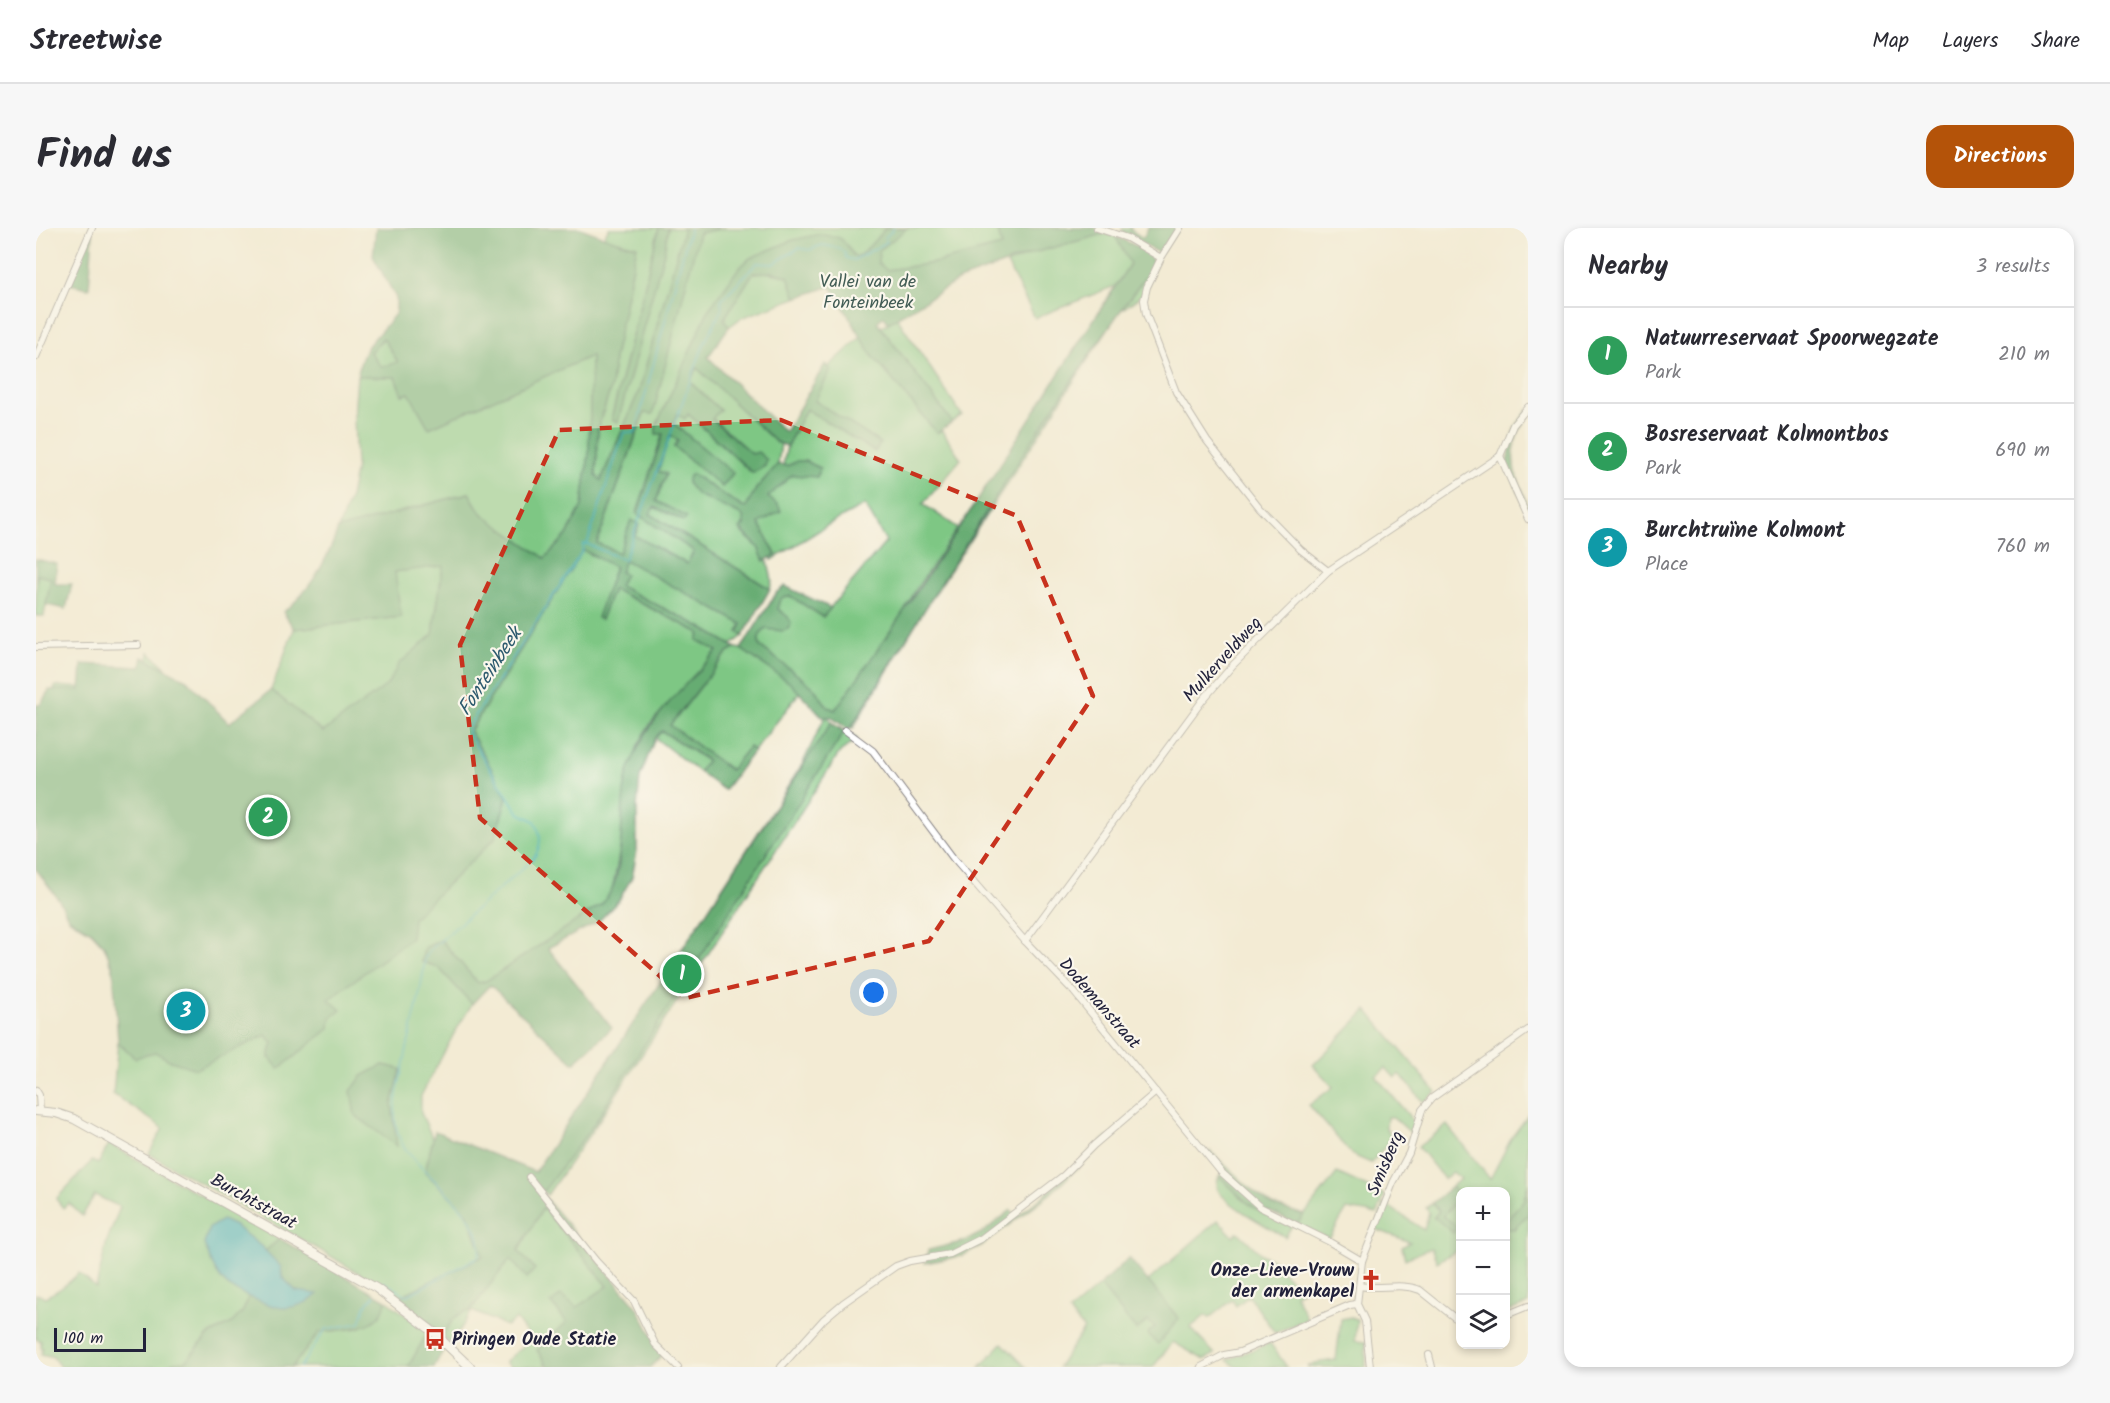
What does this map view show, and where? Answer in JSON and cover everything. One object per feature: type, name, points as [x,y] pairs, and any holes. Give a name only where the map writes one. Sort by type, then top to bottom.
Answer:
[{"type":"street","points":[[36,357],[92,228]]},
{"type":"street","points":[[1098,228],[1127,238],[1161,258]]},
{"type":"street","points":[[1180,228],[1161,258],[1147,287],[1144,300],[1146,315],[1176,392],[1207,441],[1260,508],[1301,550],[1328,571]]},
{"type":"street","points":[[1528,407],[1513,425],[1500,456],[1528,519]]},
{"type":"street","name":"Mulkerveldweg","points":[[1025,941],[1213,686],[1328,571],[1500,456]]},
{"type":"street","points":[[36,647],[138,645]]},
{"type":"street","name":"Dodemanstraat","points":[[845,730],[873,751],[954,858],[1025,941],[1074,992],[1210,1160],[1260,1206],[1362,1261]]},
{"type":"street","name":"Smisberg","points":[[1357,1304],[1362,1261],[1393,1184],[1409,1153],[1417,1121],[1426,1103],[1528,1030]]},
{"type":"street","points":[[36,1090],[39,1095],[38,1111]]},
{"type":"street","points":[[781,1367],[824,1319],[843,1303],[896,1266],[910,1261],[950,1254],[982,1238],[1063,1176],[1156,1092]]},
{"type":"street","name":"Burchtstraat","points":[[38,1111],[56,1113],[74,1119],[346,1271],[389,1297],[444,1342],[470,1367]]},
{"type":"street","points":[[529,1177],[596,1261],[634,1301],[640,1309],[655,1344],[678,1367]]},
{"type":"street","points":[[1360,1286],[1376,1289],[1413,1287],[1456,1318]]},
{"type":"street","points":[[1201,1367],[1224,1355],[1240,1352],[1357,1304],[1365,1321],[1370,1367]]},
{"type":"street","points":[[1510,1313],[1528,1306]]},
{"type":"street","points":[[1429,1355],[1432,1367]]},
{"type":"highlighted area","points":[[781,420],[1017,516],[1093,696],[929,941],[685,998],[480,818],[460,645],[559,430]]},
{"type":"green space","name":"Vallei van de Fonteinbeek","points":[[376,228],[580,228],[637,246],[614,358],[611,387],[598,428],[596,476],[601,480],[639,391],[684,228],[726,228],[699,233],[653,414],[644,413],[597,543],[619,553],[631,520],[639,524],[635,536],[687,564],[694,551],[637,514],[663,434],[656,434],[656,426],[709,309],[738,269],[750,258],[793,240],[820,234],[840,238],[857,257],[886,228],[907,228],[879,251],[878,263],[887,270],[934,263],[1002,246],[997,228],[1095,228],[1104,234],[1033,253],[959,280],[888,323],[884,316],[877,322],[952,422],[937,433],[871,354],[831,286],[796,298],[788,276],[773,272],[753,273],[724,319],[729,327],[708,357],[785,432],[825,364],[831,370],[815,401],[880,443],[875,452],[806,409],[787,446],[776,442],[697,368],[690,382],[720,410],[712,419],[752,454],[758,452],[767,460],[765,466],[753,473],[688,414],[685,419],[677,414],[673,423],[733,473],[722,487],[674,447],[678,441],[670,435],[658,471],[666,474],[656,501],[687,517],[684,521],[654,507],[650,514],[770,589],[743,636],[738,632],[742,624],[625,560],[620,572],[625,574],[619,586],[699,626],[736,648],[727,653],[670,725],[730,770],[749,747],[754,751],[724,790],[699,772],[707,760],[662,731],[655,738],[640,777],[637,851],[632,877],[619,900],[598,922],[548,948],[612,1028],[574,1063],[490,985],[472,1004],[438,967],[422,962],[424,948],[441,940],[478,983],[486,981],[602,904],[611,891],[619,863],[624,790],[633,757],[664,708],[717,651],[697,640],[700,634],[696,631],[613,589],[601,619],[597,618],[615,567],[583,550],[470,731],[507,797],[495,838],[413,918],[411,938],[329,999],[341,1010],[331,1018],[330,1028],[279,1069],[269,1057],[273,1043],[266,1035],[196,1069],[171,1061],[155,1052],[135,1058],[118,1042],[113,966],[104,945],[92,932],[69,918],[36,869],[36,705],[40,705],[49,690],[80,690],[82,664],[141,667],[143,657],[187,680],[229,723],[271,690],[323,732],[387,685],[399,664],[433,634],[443,566],[395,572],[401,617],[294,629],[283,612],[293,604],[316,575],[329,552],[338,529],[469,493],[486,517],[545,558],[567,535],[582,506],[589,453],[591,356],[429,428],[409,393],[403,395],[395,377],[357,376],[368,346],[396,313],[396,298],[373,256]],"holes":[[[383,338],[398,362],[381,367],[370,352]]]},
{"type":"green space","points":[[609,228],[659,228],[612,416],[613,421],[664,252],[668,228],[684,228],[639,391],[601,480],[596,476],[598,428],[611,387],[614,358],[637,246],[603,237]]},
{"type":"green space","points":[[659,228],[668,228],[664,252],[618,422],[613,421],[612,416]]},
{"type":"green space","points":[[726,228],[886,228],[857,257],[848,247],[793,240],[709,309],[686,361],[637,513],[694,551],[687,564],[635,536],[631,521],[619,554],[597,543],[645,412],[652,414],[699,233]]},
{"type":"green space","points":[[907,228],[997,228],[1002,246],[934,263],[886,270],[878,263],[879,250]]},
{"type":"green space","points":[[1122,228],[1131,228],[1143,238],[1148,228],[1178,228],[1162,251],[1157,252],[1123,234]]},
{"type":"green space","points":[[91,234],[93,234],[89,288],[69,284]]},
{"type":"green space","points":[[1104,234],[1115,236],[1156,263],[1143,294],[1119,312],[921,615],[853,728],[834,718],[914,602],[1129,266],[1115,286],[1035,318],[1007,264],[1033,253]]},
{"type":"green space","points":[[1115,236],[1151,256],[1153,264],[1149,272],[1032,440],[849,730],[831,717],[823,717],[790,683],[741,649],[777,592],[785,586],[831,608],[823,617],[790,596],[784,597],[779,601],[778,609],[788,617],[791,623],[788,629],[783,631],[766,629],[759,640],[760,646],[813,687],[828,707],[835,710],[948,544],[1130,264]]},
{"type":"green space","points":[[764,272],[788,276],[796,298],[741,318],[729,327],[724,319],[753,273]]},
{"type":"green space","points":[[897,318],[962,415],[952,422],[881,327]]},
{"type":"green space","points":[[861,337],[871,354],[937,433],[942,430],[961,459],[923,504],[958,528],[917,588],[894,628],[835,710],[828,707],[813,687],[760,646],[759,638],[766,629],[773,629],[780,612],[778,603],[784,596],[790,596],[823,616],[886,542],[865,505],[831,523],[772,560],[771,557],[776,554],[758,523],[778,505],[767,497],[784,481],[792,476],[817,477],[820,468],[812,464],[799,462],[783,465],[787,446],[806,409],[875,452],[880,443],[814,401],[831,370],[828,367]]},
{"type":"green space","points":[[384,338],[398,363],[381,367],[370,352]]},
{"type":"green space","points":[[591,355],[589,453],[582,506],[567,535],[554,549],[446,718],[504,791],[470,731],[582,550],[615,566],[598,617],[601,619],[613,589],[696,631],[700,634],[698,640],[717,651],[651,723],[637,747],[612,890],[602,904],[486,981],[478,983],[441,940],[424,949],[422,962],[438,967],[472,1004],[421,1096],[421,1113],[433,1139],[425,1172],[468,1214],[483,1256],[399,1297],[149,1154],[163,1128],[113,1094],[118,1042],[136,1058],[112,966],[104,946],[91,932],[68,918],[59,899],[41,705],[56,686],[149,691],[149,652],[192,692],[222,735],[323,736],[335,723],[323,732],[271,690],[294,629],[401,617],[394,572],[443,565],[434,626],[486,517],[469,493],[338,529],[350,497],[356,467],[354,418],[357,376],[395,377],[402,395],[409,393],[429,428]],"holes":[[[408,940],[329,999],[269,1057],[273,1043],[384,950]],[[383,1065],[400,1069],[392,1104],[396,1145]]]},
{"type":"green space","points":[[697,368],[776,442],[781,444],[778,464],[756,489],[746,508],[692,474],[696,494],[744,516],[741,532],[758,547],[764,561],[767,559],[772,580],[770,589],[650,514],[654,507],[684,521],[686,518],[656,501],[666,474],[658,471],[670,435],[678,441],[674,446],[722,487],[733,473],[673,423],[677,414],[688,414],[752,473],[765,466],[766,460],[758,453],[752,454],[712,418],[720,410],[690,382]]},
{"type":"green space","points":[[1528,410],[1528,417],[1515,444],[1514,467],[1526,499],[1528,515],[1507,463],[1515,427]]},
{"type":"green space","points":[[798,461],[805,461],[820,468],[817,477],[792,475],[768,497],[778,505],[781,511],[759,523],[776,555],[764,561],[758,547],[740,529],[744,525],[743,516],[696,494],[687,483],[692,474],[746,508],[756,489],[778,464],[787,466]]},
{"type":"green space","points":[[36,559],[57,564],[55,584],[72,584],[66,609],[46,605],[51,578],[38,575],[36,580]]},
{"type":"green space","points":[[625,559],[742,624],[738,632],[743,636],[731,645],[699,626],[619,586],[624,575],[620,573]]},
{"type":"green space","points":[[37,575],[51,578],[44,616],[36,616]]},
{"type":"green space","points":[[736,648],[741,649],[790,682],[800,692],[754,751],[749,747],[731,770],[669,725],[727,653]]},
{"type":"green space","points":[[826,715],[833,724],[857,739],[840,752],[596,1125],[547,1195],[538,1184],[715,899],[802,765]]},
{"type":"green space","points":[[831,723],[844,732],[594,1124],[543,1192],[530,1180],[638,1308],[662,1355],[651,1367],[548,1367],[537,1350],[567,1322],[551,1303],[561,1295],[577,1307],[608,1286],[543,1208],[518,1251],[535,1269],[527,1278],[510,1259],[470,1311],[457,1316],[443,1335],[399,1297],[483,1256],[468,1214],[425,1172],[435,1131],[535,1172]]},
{"type":"green space","points":[[662,731],[707,761],[699,772],[655,738]]},
{"type":"green space","points":[[1367,1010],[1436,1092],[1423,1102],[1400,1074],[1395,1078],[1386,1068],[1376,1076],[1415,1123],[1412,1134],[1393,1117],[1387,1117],[1386,1128],[1393,1137],[1371,1163],[1352,1155],[1309,1105],[1333,1087],[1313,1065]]},
{"type":"green space","points":[[383,1065],[401,1069],[392,1104],[397,1146],[355,1115],[351,1091],[362,1076]]},
{"type":"green space","points":[[1528,1115],[1528,1185],[1514,1229],[1528,1214],[1528,1304],[1510,1311],[1510,1187],[1456,1187],[1456,1191],[1451,1187],[1460,1179],[1453,1172],[1444,1179],[1418,1147],[1447,1125],[1490,1179],[1512,1137]]},
{"type":"green space","points":[[1107,1137],[1109,1139],[1050,1194],[982,1245],[962,1256],[925,1263],[928,1250],[965,1241],[983,1232],[1011,1210],[1016,1216],[1040,1199]]},
{"type":"green space","points":[[109,1144],[280,1239],[265,1251],[222,1221],[209,1228],[228,1286],[249,1297],[243,1311],[232,1323],[208,1335],[186,1361],[174,1362],[165,1367],[60,1367],[53,1357],[41,1354],[43,1348],[41,1348],[41,1341],[36,1339],[36,1294],[45,1297],[50,1295],[79,1273],[96,1288],[107,1241],[120,1207],[95,1195],[82,1216],[69,1203],[63,1208],[56,1199],[92,1161],[98,1164]]},
{"type":"green space","points":[[1210,1151],[1254,1192],[1272,1205],[1304,1215],[1297,1224],[1268,1211],[1265,1215],[1245,1201],[1219,1176],[1223,1172],[1207,1154]]},
{"type":"green space","points":[[1337,1173],[1385,1195],[1377,1214],[1347,1209],[1329,1239],[1297,1224]]},
{"type":"green space","points":[[1219,1176],[1245,1201],[1265,1215],[1266,1213],[1292,1226],[1285,1237],[1222,1196],[1217,1186]]},
{"type":"green space","points":[[1528,1185],[1528,1214],[1514,1229],[1510,1229],[1510,1215],[1524,1199]]},
{"type":"green space","points":[[1451,1187],[1456,1192],[1456,1201],[1443,1216],[1456,1226],[1453,1233],[1434,1217],[1439,1211],[1432,1203]]},
{"type":"green space","points":[[1456,1201],[1456,1251],[1437,1262],[1431,1248],[1405,1259],[1402,1247],[1410,1242],[1375,1229],[1385,1204],[1424,1230],[1429,1213],[1426,1208],[1432,1203],[1439,1211],[1434,1217],[1443,1216]]},
{"type":"green space","points":[[543,1208],[608,1286],[577,1307],[551,1303],[567,1322],[537,1350],[546,1364],[542,1367],[510,1367],[505,1362],[531,1339],[516,1319],[506,1326],[472,1311],[451,1344],[427,1323],[463,1281],[505,1265],[510,1258],[534,1269],[518,1251]]},
{"type":"green space","points":[[1218,1220],[1233,1236],[1238,1232],[1261,1254],[1273,1260],[1274,1264],[1303,1290],[1295,1294],[1307,1319],[1275,1333],[1249,1296],[1236,1306],[1232,1300],[1209,1318],[1206,1315],[1190,1328],[1215,1354],[1204,1360],[1173,1342],[1153,1367],[1058,1367],[1084,1329],[1069,1312],[1100,1285],[1136,1330],[1148,1321],[1155,1327],[1148,1334],[1179,1319],[1148,1281]]},
{"type":"green space","points":[[280,1239],[386,1300],[378,1318],[351,1329],[320,1332],[292,1367],[165,1367],[174,1362],[186,1361],[209,1335],[232,1323],[243,1311],[249,1297],[283,1308],[294,1306],[303,1293],[296,1291],[282,1277],[281,1267],[265,1251]]},
{"type":"green space","points":[[1129,1258],[1179,1319],[1158,1344],[1147,1334],[1155,1327],[1148,1321],[1136,1330],[1100,1285]]},
{"type":"green space","points":[[386,1300],[428,1332],[408,1367],[292,1367],[320,1332],[360,1328]]},
{"type":"green space","points":[[1351,1317],[1357,1320],[1355,1341],[1366,1342],[1366,1367],[1307,1367],[1315,1363],[1336,1360],[1341,1319]]},
{"type":"green space","points":[[428,1332],[445,1348],[434,1367],[408,1367]]},
{"type":"green space","points":[[1002,1343],[1026,1367],[980,1367]]},
{"type":"green space","points":[[1270,1343],[1287,1367],[1236,1367],[1227,1360]]},
{"type":"water","points":[[222,1220],[235,1226],[262,1247],[281,1267],[282,1277],[296,1291],[318,1294],[302,1304],[284,1308],[255,1299],[227,1285],[216,1271],[204,1244],[209,1228]]},
{"type":"waterway","points":[[587,544],[624,432],[635,433],[690,228]]},
{"type":"waterway","name":"Fonteinbeek","points":[[381,1286],[384,1282],[408,1295],[478,1257],[479,1241],[474,1226],[450,1195],[408,1152],[400,1139],[395,1118],[397,1096],[420,994],[425,958],[430,950],[532,860],[539,846],[540,836],[535,821],[519,813],[514,806],[468,734],[468,727],[583,550],[583,544],[624,560],[704,344],[722,309],[721,300],[757,263],[773,264],[799,248],[809,250],[822,245],[839,248],[845,253],[846,258],[854,260],[887,242],[885,238],[894,228]]},
{"type":"waterway","name":"Fonteinbeek","points":[[300,1367],[326,1329],[360,1323],[365,1306],[375,1295]]},
{"type":"place","name":"Bosreservaat Kolmontbos","points":[[268,817]]},
{"type":"place","name":"Natuurreservaat Spoorwegzate","points":[[682,974]]},
{"type":"place","name":"Burchtruïne Kolmont","points":[[186,1011]]},
{"type":"place","name":"Onze-Lieve-Vrouw der armenkapel","points":[[1371,1280]]},
{"type":"place","name":"Piringen Oude Statie","points":[[435,1339]]}]
